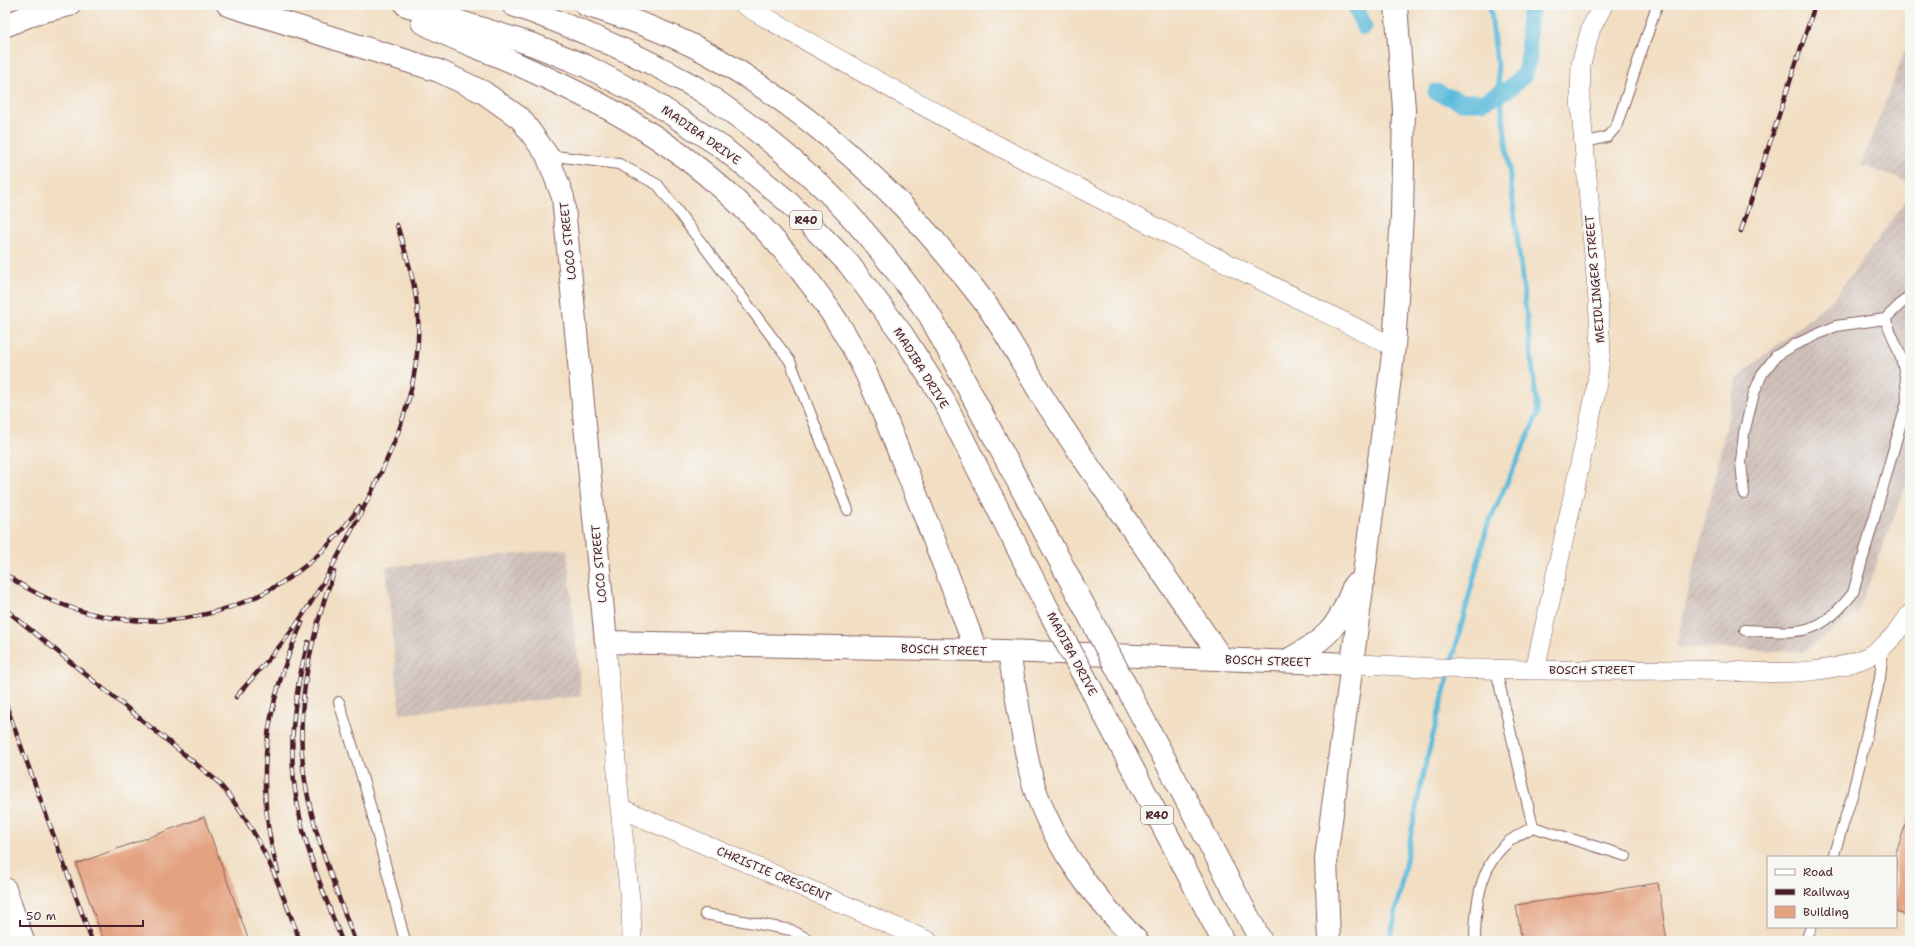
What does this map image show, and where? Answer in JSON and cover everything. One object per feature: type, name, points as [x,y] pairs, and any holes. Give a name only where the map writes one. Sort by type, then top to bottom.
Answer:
[{"type":"main road","name":"LOCO STREET","points":[[228,5],[439,71],[483,92],[521,119],[547,155],[563,197],[606,642]]},
{"type":"main road","points":[[392,5],[428,26],[590,97],[642,129],[720,187],[761,227],[794,264],[820,297],[861,363],[932,532],[976,650]]},
{"type":"main road","name":"MADIBA DRIVE","points":[[406,5],[534,45],[586,66],[650,100],[722,148],[786,200],[848,263],[902,334],[942,397],[1048,609],[1223,941]]},
{"type":"main road","name":"R40","points":[[513,5],[559,22],[633,54],[699,90],[756,132],[810,177],[845,211],[902,277],[930,316],[1261,941]]},
{"type":"main road","points":[[586,5],[667,34],[715,58],[754,82],[862,165],[899,201],[941,247],[987,305],[1048,406],[1222,659]]},
{"type":"main road","points":[[1330,941],[1326,858],[1394,348],[1402,215],[1404,110],[1396,5]]},
{"type":"main road","points":[[5,26],[35,14],[62,6]]},
{"type":"main road","points":[[1286,661],[1317,644],[1334,628],[1346,608],[1367,552]]},
{"type":"main road","name":"BOSCH STREET","points":[[606,642],[976,650],[1352,664]]},
{"type":"main road","points":[[1009,652],[1027,756],[1036,794],[1064,853],[1084,882],[1112,915],[1137,941]]},
{"type":"main road","points":[[5,888],[23,941]]},
{"type":"street","points":[[744,5],[931,112],[1024,161],[1394,348]]},
{"type":"street","name":"MEIDLINGER STREET","points":[[1535,670],[1595,396],[1600,350],[1598,300],[1580,100],[1582,64],[1592,28],[1603,5]]},
{"type":"street","name":"BOSCH STREET","points":[[1352,664],[1535,670],[1806,671],[1837,666],[1860,660],[1883,647],[1910,614]]},
{"type":"street","points":[[606,642],[620,808],[631,908],[632,941]]},
{"type":"street","name":"CHRISTIE CRESCENT","points":[[620,808],[928,941]]},
{"type":"lane","points":[[1583,143],[1607,137],[1616,127],[1657,5]]},
{"type":"lane","points":[[547,155],[619,164],[658,185],[790,361],[848,510]]},
{"type":"lane","points":[[1744,494],[1741,462],[1744,433],[1754,393],[1762,374],[1776,356],[1794,345],[1836,326],[1885,319],[1910,295]]},
{"type":"lane","points":[[1745,630],[1798,632],[1809,629],[1822,623],[1838,612],[1853,593],[1907,402],[1907,381],[1902,356],[1885,319]]},
{"type":"lane","points":[[1833,856],[1852,796],[1880,678],[1883,647]]},
{"type":"lane","points":[[1488,669],[1533,827]]},
{"type":"lane","points":[[339,702],[366,790],[405,941]]},
{"type":"lane","points":[[1474,941],[1475,914],[1483,877],[1495,857],[1506,844],[1533,827],[1626,856]]},
{"type":"lane","points":[[705,914],[791,930],[811,941]]},
{"type":"lane","points":[[1806,941],[1811,928]]},
{"type":"shaded area","points":[[1910,37],[1910,183],[1861,165]]},
{"type":"shaded area","points":[[1910,195],[1910,476],[1858,612],[1803,652],[1676,647],[1737,378],[1835,297]]},
{"type":"shaded area","points":[[567,549],[581,696],[400,714],[386,567]]},
{"type":"building","points":[[204,817],[249,941],[104,941],[76,864]]},
{"type":"building","points":[[1908,818],[1910,818],[1910,916],[1897,911],[1896,852]]},
{"type":"building","points":[[1658,883],[1667,941],[1522,941],[1516,905]]},
{"type":"waterway","points":[[1355,5],[1364,27]]},
{"type":"waterway","points":[[1451,665],[1487,527],[1538,414],[1490,5]]},
{"type":"waterway","points":[[1436,92],[1462,102],[1483,102],[1510,88],[1524,75],[1529,57],[1528,25],[1532,5]]},
{"type":"waterway","points":[[1390,941],[1423,774],[1449,673]]},
{"type":"railway","points":[[1741,231],[1815,5]]},
{"type":"railway","points":[[236,697],[289,634],[319,589],[367,501],[391,451],[401,425],[415,372],[418,344],[418,316],[413,281],[397,225]]},
{"type":"railway","points":[[5,574],[51,600],[99,615],[148,621],[196,616],[243,602],[287,579],[326,547],[359,507]]},
{"type":"railway","points":[[334,572],[325,597],[311,649],[306,675],[303,702],[302,755],[305,781],[314,822],[326,862],[355,941]]},
{"type":"railway","points":[[5,609],[217,781],[232,799],[256,837],[276,877],[300,941]]},
{"type":"railway","points":[[278,872],[270,840],[266,808],[265,776],[267,745],[279,684],[289,653],[302,623]]},
{"type":"railway","points":[[308,642],[296,702],[292,742],[294,782],[297,802],[310,855],[342,941]]},
{"type":"railway","points":[[5,702],[92,941]]}]
